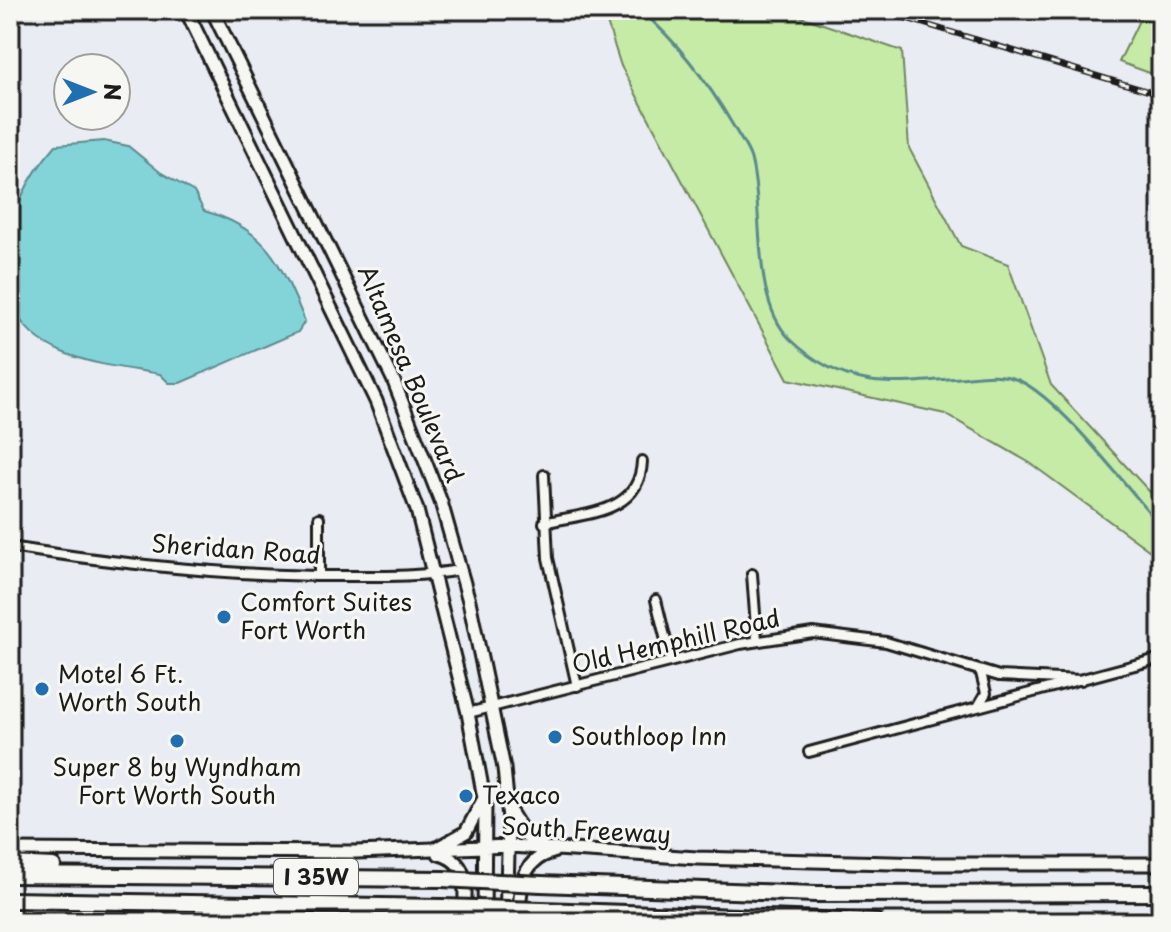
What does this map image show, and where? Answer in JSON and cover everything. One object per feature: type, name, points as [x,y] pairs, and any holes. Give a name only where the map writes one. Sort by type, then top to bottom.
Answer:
[{"type":"highway","points":[[10,864],[175,867],[191,875]]},
{"type":"highway","name":"I 35W","points":[[10,875],[442,879],[816,894],[1161,893]]},
{"type":"highway","name":"I 35W","points":[[10,901],[442,907],[876,922]]},
{"type":"main road","name":"Altamesa Boulevard","points":[[186,10],[376,401],[404,471],[435,574],[468,713],[484,798],[487,849],[484,922]]},
{"type":"main road","name":"Altamesa Boulevard","points":[[212,10],[393,379],[441,502],[492,707],[509,810],[506,922]]},
{"type":"main road","points":[[429,852],[466,832],[484,798]]},
{"type":"main road","points":[[509,810],[525,835],[546,848]]},
{"type":"main road","name":"South Freeway","points":[[10,850],[429,852],[510,846],[653,857],[930,864],[1161,864]]},
{"type":"main road","points":[[518,922],[527,866],[544,855],[569,850]]},
{"type":"main road","points":[[429,852],[450,857],[462,867],[464,922]]},
{"type":"street","points":[[544,523],[626,500],[639,484],[642,461]]},
{"type":"street","points":[[544,475],[548,558],[577,686]]},
{"type":"street","points":[[319,518],[319,576]]},
{"type":"street","name":"Sheridan Road","points":[[10,547],[109,561],[319,576],[435,574],[460,570]]},
{"type":"street","points":[[752,574],[757,640]]},
{"type":"street","points":[[656,600],[671,661]]},
{"type":"street","name":"Old Hemphill Road","points":[[468,713],[757,640],[813,633],[858,637],[981,673],[1029,680],[1081,680]]},
{"type":"street","name":"Old Hemphill Road","points":[[809,752],[1161,658]]},
{"type":"street","points":[[978,707],[986,693],[981,673]]},
{"type":"green space","points":[[603,10],[782,10],[902,51],[909,148],[961,246],[1008,264],[1051,385],[1161,504],[1161,559],[1030,463],[945,414],[788,379],[621,66]]},
{"type":"green space","points":[[1144,10],[1161,10],[1161,77],[1119,62]]},
{"type":"water","points":[[104,141],[128,146],[160,172],[194,192],[204,211],[243,227],[257,238],[288,282],[305,321],[298,332],[180,383],[169,383],[160,374],[75,357],[37,338],[23,323],[9,293],[11,239],[17,210],[29,183],[56,145]]},
{"type":"waterway","points":[[640,10],[692,64],[748,151],[755,180],[761,254],[769,301],[777,322],[790,339],[830,368],[870,381],[912,382],[989,375],[1018,380],[1035,390],[1073,424],[1161,526]]},
{"type":"waterway","points":[[1161,90],[1161,113]]},
{"type":"railway","points":[[878,10],[1161,95]]},
{"type":"place","name":"Comfort Suites Fort Worth","points":[[224,617]]},
{"type":"place","name":"Motel 6 Ft. Worth South","points":[[42,689]]},
{"type":"place","name":"Southloop Inn","points":[[555,737]]},
{"type":"place","name":"Super 8 by Wyndham Fort Worth South","points":[[177,741]]},
{"type":"place","name":"Texaco","points":[[466,796]]}]
